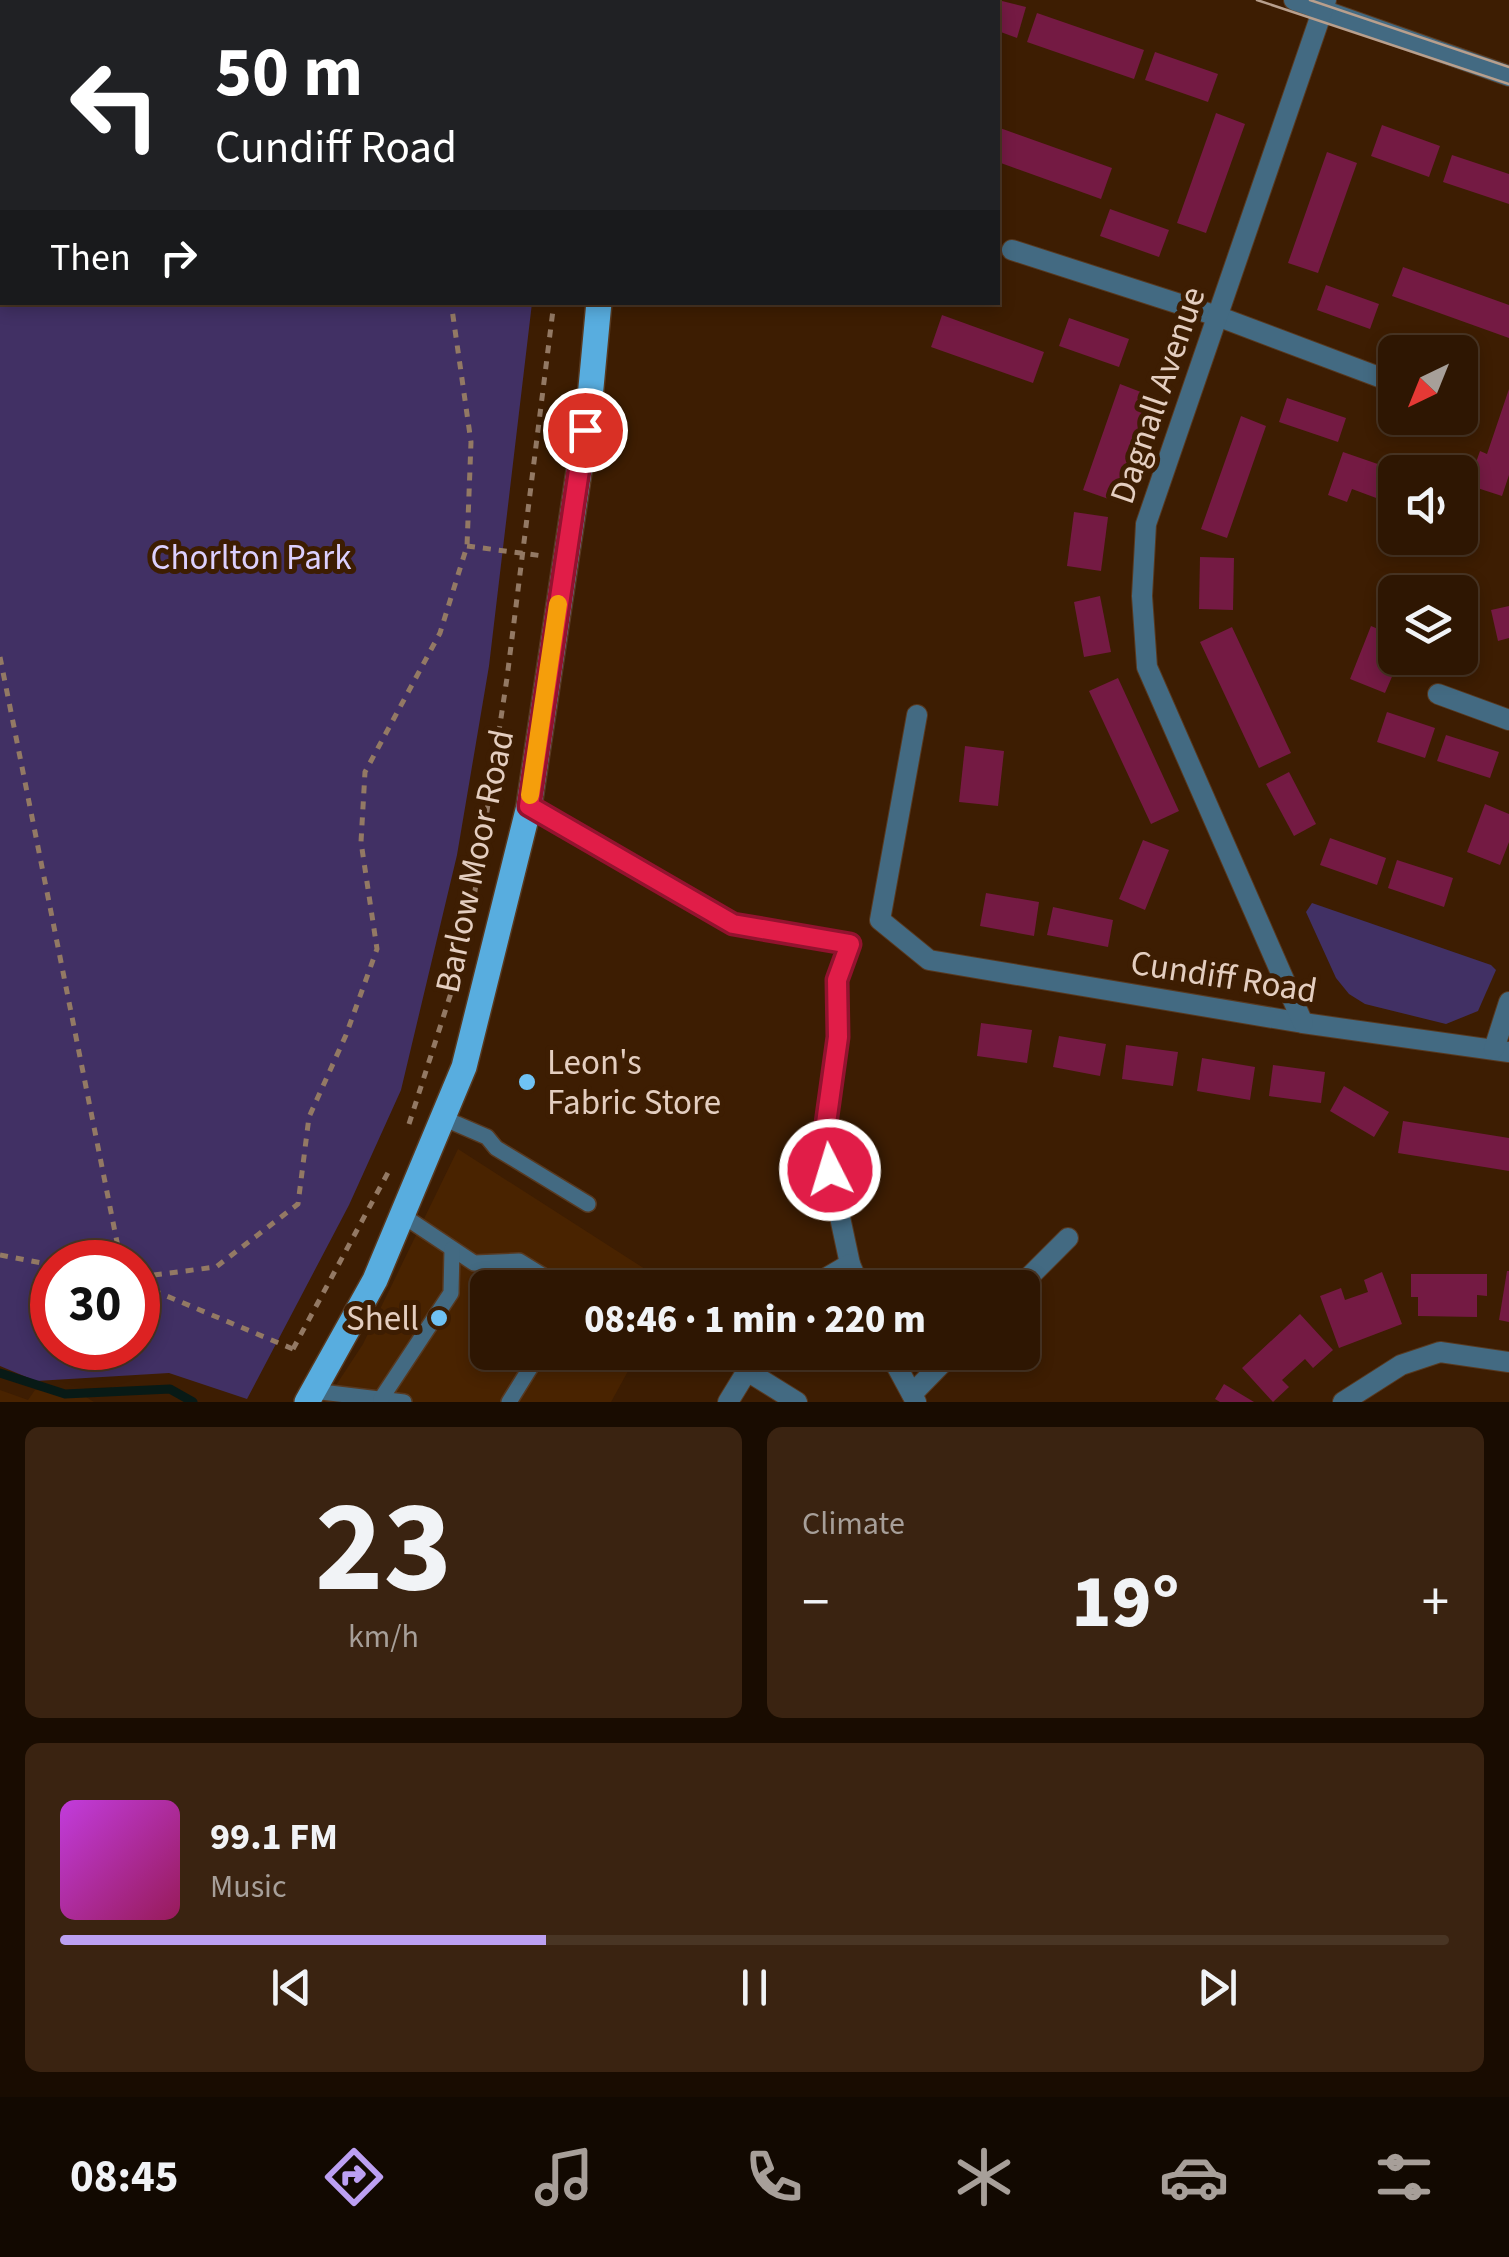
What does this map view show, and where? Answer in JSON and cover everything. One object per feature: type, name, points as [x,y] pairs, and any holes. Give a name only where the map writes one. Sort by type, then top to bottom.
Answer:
[{"type":"main road","name":"Barlow Moor Road","points":[[310,1396],[376,1280],[464,1067],[529,806],[590,398],[598,305]]},
{"type":"street","points":[[1294,0],[1325,5],[1509,76]]},
{"type":"street","name":"Dagnall Avenue","points":[[1303,1023],[1147,667],[1142,596],[1146,524],[1325,5]]},
{"type":"street","points":[[1012,250],[1218,316],[1378,377]]},
{"type":"street","points":[[1438,694],[1509,720]]},
{"type":"street","name":"Cundiff Road","points":[[917,716],[880,920],[929,960],[1303,1023],[1502,1050]]},
{"type":"street","points":[[529,806],[733,924],[850,944],[837,980],[838,1037],[824,1138],[852,1270]]},
{"type":"street","points":[[1502,1050],[1509,1002]]},
{"type":"street","points":[[1036,1270],[1068,1238]]},
{"type":"street","points":[[840,1270],[850,1264]]},
{"type":"street","points":[[1342,1402],[1401,1365],[1440,1352],[1509,1362]]},
{"type":"street","points":[[728,1402],[747,1370]]},
{"type":"street","points":[[761,1370],[797,1402]]},
{"type":"street","points":[[899,1370],[914,1398],[938,1370]]},
{"type":"lane","points":[[443,1118],[487,1137],[496,1148],[588,1204]]},
{"type":"lane","points":[[402,1216],[474,1264],[520,1261],[534,1270]]},
{"type":"lane","points":[[382,1399],[451,1292],[452,1249]]},
{"type":"lane","points":[[509,1402],[529,1370]]},
{"type":"lane","points":[[310,1396],[404,1402]]},
{"type":"path","points":[[160,1276],[216,1267],[298,1204],[309,1117],[346,1036],[378,949],[361,842],[365,772],[440,633],[466,546],[471,442],[452,305]]},
{"type":"path","name":"Barlow Moor Road","points":[[467,941],[554,305]]},
{"type":"path","points":[[466,546],[565,558]]},
{"type":"path","points":[[0,657],[116,1240]]},
{"type":"path","name":"Barlow Moor Road","points":[[407,1130],[461,960]]},
{"type":"path","points":[[160,1290],[293,1348],[392,1166]]},
{"type":"path","points":[[0,1255],[30,1261]]},
{"type":"shaded area","points":[[458,1149],[647,1270],[470,1270],[470,1370],[629,1370],[611,1402],[325,1402],[363,1344]]},
{"type":"shaded area","points":[[0,1390],[28,1400],[35,1390],[78,1392],[94,1402],[0,1402]]},
{"type":"green space","name":"Chorlton Park","points":[[0,305],[532,305],[489,666],[457,855],[401,1090],[349,1205],[247,1399],[169,1373],[36,1381],[0,1366]]},
{"type":"green space","points":[[1312,903],[1491,965],[1496,970],[1478,1011],[1446,1024],[1365,1004],[1349,994],[1336,978],[1306,912]]},
{"type":"building","points":[[1000,0],[1026,7],[1017,38],[1000,32]]},
{"type":"building","points":[[1037,13],[1144,50],[1134,79],[1027,42]]},
{"type":"building","points":[[1155,52],[1218,74],[1208,102],[1145,80]]},
{"type":"building","points":[[1216,113],[1245,124],[1206,233],[1177,223]]},
{"type":"building","points":[[1382,125],[1440,146],[1429,177],[1371,156]]},
{"type":"building","points":[[1000,128],[1112,168],[1101,199],[1000,163]]},
{"type":"building","points":[[1327,152],[1357,163],[1318,273],[1288,263]]},
{"type":"building","points":[[1452,155],[1509,174],[1509,204],[1443,182]]},
{"type":"building","points":[[1110,209],[1169,230],[1159,257],[1100,236]]},
{"type":"building","points":[[1403,267],[1509,305],[1509,338],[1392,296]]},
{"type":"building","points":[[1326,285],[1379,304],[1370,329],[1317,310]]},
{"type":"building","points":[[942,315],[1044,352],[1033,383],[931,347]]},
{"type":"building","points":[[1069,318],[1129,339],[1119,367],[1059,346]]},
{"type":"building","points":[[1120,384],[1154,397],[1117,502],[1083,490]]},
{"type":"building","points":[[1509,389],[1509,475],[1502,496],[1478,488],[1478,457],[1480,451],[1487,454]]},
{"type":"building","points":[[1287,398],[1346,418],[1338,442],[1279,422]]},
{"type":"building","points":[[1241,416],[1266,426],[1227,538],[1201,529]]},
{"type":"building","points":[[1343,452],[1378,464],[1378,499],[1352,489],[1347,502],[1328,495]]},
{"type":"building","points":[[1074,512],[1108,517],[1101,571],[1067,566]]},
{"type":"building","points":[[1200,557],[1234,558],[1233,610],[1199,609]]},
{"type":"building","points":[[1100,596],[1111,652],[1084,657],[1074,602]]},
{"type":"building","points":[[1509,606],[1509,638],[1498,641],[1491,610]]},
{"type":"building","points":[[1371,626],[1378,629],[1378,675],[1393,675],[1385,693],[1350,679]]},
{"type":"building","points":[[1232,627],[1291,753],[1259,768],[1200,642]]},
{"type":"building","points":[[1118,678],[1179,811],[1151,824],[1089,691]]},
{"type":"building","points":[[1387,712],[1435,728],[1425,758],[1377,742]]},
{"type":"building","points":[[1446,735],[1499,752],[1490,778],[1437,761]]},
{"type":"building","points":[[965,746],[1004,751],[998,806],[959,802]]},
{"type":"building","points":[[1289,772],[1316,824],[1294,836],[1266,784]]},
{"type":"building","points":[[1485,804],[1509,814],[1509,842],[1500,865],[1467,852]]},
{"type":"building","points":[[1330,838],[1386,858],[1377,885],[1320,865]]},
{"type":"building","points":[[1143,840],[1169,850],[1145,910],[1119,899]]},
{"type":"building","points":[[1397,860],[1453,878],[1444,907],[1388,888]]},
{"type":"building","points":[[986,893],[1039,902],[1034,936],[980,926]]},
{"type":"building","points":[[1053,907],[1113,920],[1108,947],[1047,935]]},
{"type":"building","points":[[981,1023],[1032,1030],[1027,1063],[977,1056]]},
{"type":"building","points":[[1059,1036],[1106,1044],[1100,1076],[1053,1067]]},
{"type":"building","points":[[1126,1045],[1178,1052],[1173,1086],[1122,1079]]},
{"type":"building","points":[[1202,1058],[1255,1067],[1250,1100],[1197,1091]]},
{"type":"building","points":[[1273,1065],[1325,1072],[1321,1103],[1269,1096]]},
{"type":"building","points":[[1344,1086],[1389,1112],[1374,1137],[1330,1111]]},
{"type":"building","points":[[1403,1121],[1509,1138],[1509,1171],[1398,1153]]},
{"type":"building","points":[[1509,1271],[1509,1322],[1499,1320]]},
{"type":"building","points":[[1382,1272],[1402,1324],[1339,1348],[1320,1296],[1341,1288],[1345,1300],[1368,1292],[1364,1280]]},
{"type":"building","points":[[1411,1274],[1487,1274],[1487,1296],[1477,1295],[1477,1317],[1418,1316],[1418,1297],[1411,1297]]},
{"type":"building","points":[[1300,1314],[1333,1350],[1313,1368],[1305,1359],[1282,1380],[1289,1387],[1273,1402],[1242,1368]]},
{"type":"building","points":[[1224,1384],[1254,1402],[1215,1399]]},
{"type":"waterway","points":[[0,1373],[65,1394],[170,1389],[193,1402]]},
{"type":"tram line","points":[[1257,0],[1509,84]]},
{"type":"tram line","points":[[1310,0],[1509,67]]},
{"type":"slow traffic","points":[[530,795],[558,604]]},
{"type":"place","name":"Leon's Fabric Store","points":[[527,1082]]},
{"type":"place","name":"Shell","points":[[439,1318]]},
{"type":"route","points":[[585,430],[529,806],[733,924],[850,944],[837,980],[838,1037],[824,1138],[830,1170]]}]
